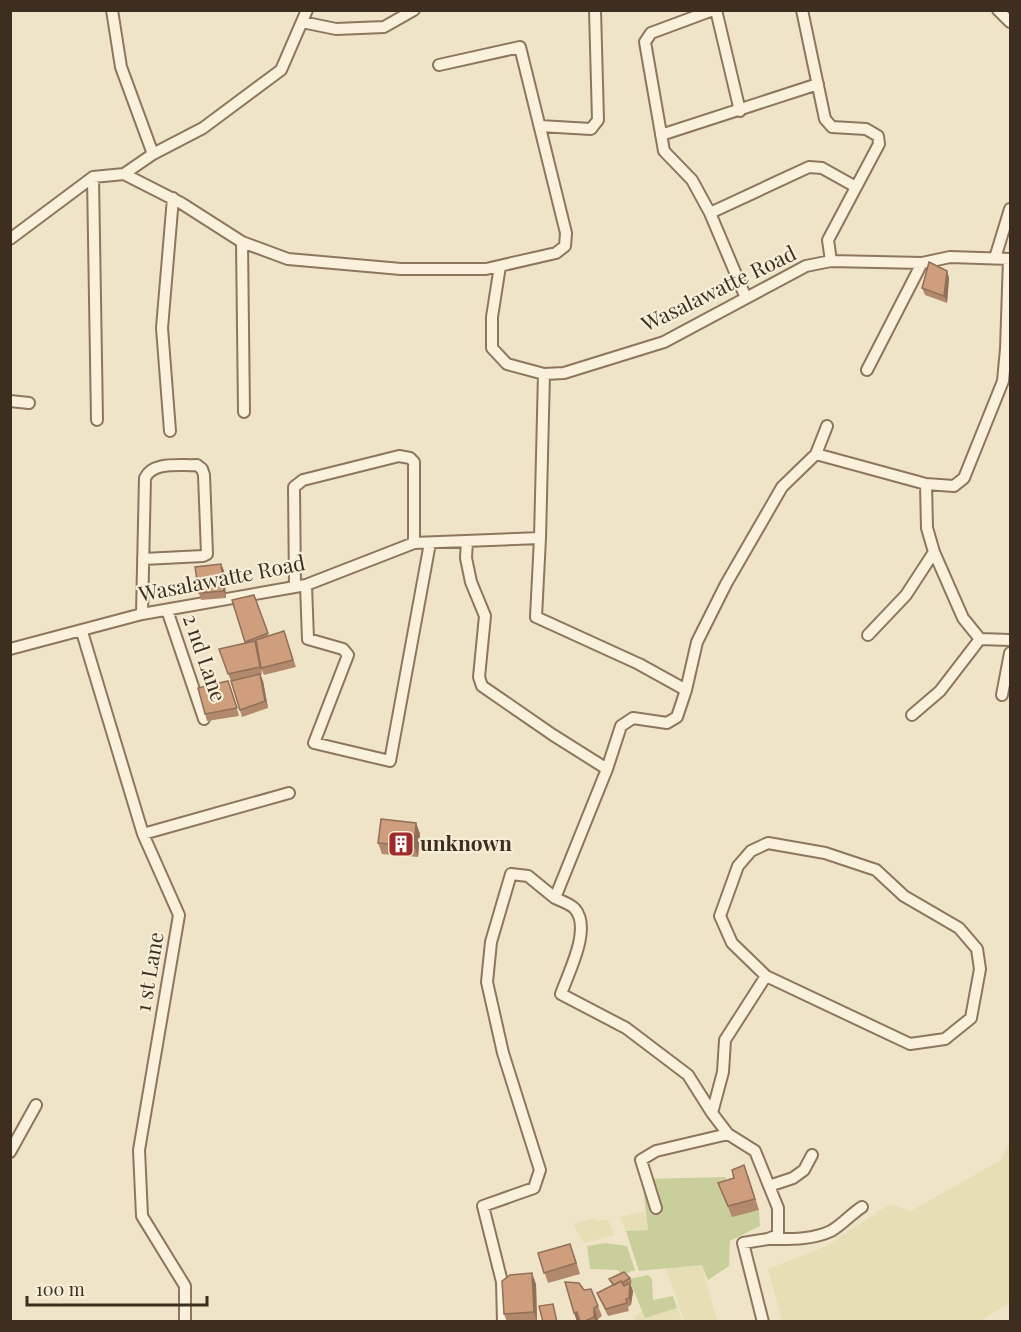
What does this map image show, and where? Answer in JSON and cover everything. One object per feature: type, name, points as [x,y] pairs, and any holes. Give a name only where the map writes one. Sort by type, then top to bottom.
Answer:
[{"type":"street","points":[[112,10],[121,67],[153,154]]},
{"type":"street","points":[[10,239],[93,177],[123,174],[153,154],[204,128],[281,70],[307,10]]},
{"type":"street","points":[[302,22],[336,28],[384,27],[414,10]]},
{"type":"street","points":[[540,126],[591,129],[598,120],[595,10]]},
{"type":"street","points":[[740,111],[714,10],[651,33],[645,42],[663,151],[692,180],[710,213],[746,298]]},
{"type":"street","points":[[802,10],[825,119],[832,128],[866,129],[878,136],[879,144],[828,240],[831,261]]},
{"type":"street","points":[[998,10],[1011,22]]},
{"type":"street","points":[[123,174],[173,198],[242,242],[288,259],[401,268],[486,269],[556,253],[565,246],[566,233],[520,47],[439,65]]},
{"type":"street","points":[[661,135],[818,84]]},
{"type":"street","points":[[710,213],[809,167],[822,168],[856,187]]},
{"type":"street","points":[[93,177],[97,420]]},
{"type":"street","points":[[170,431],[162,328],[173,198]]},
{"type":"street","points":[[995,258],[1011,209]]},
{"type":"street","points":[[242,242],[244,412]]},
{"type":"street","name":"Wasalawatte Road","points":[[544,374],[564,374],[664,342],[806,266],[831,261],[922,263],[950,257],[1010,259]]},
{"type":"street","points":[[816,454],[926,484],[954,486],[964,478],[1003,381],[1010,259]]},
{"type":"street","points":[[867,370],[922,263]]},
{"type":"street","points":[[500,266],[492,317],[492,348],[507,363],[544,374],[536,617],[639,664],[686,690]]},
{"type":"street","points":[[10,401],[28,403]]},
{"type":"street","points":[[555,898],[607,769],[621,726],[633,718],[667,723],[677,717],[698,642],[726,584],[782,487],[816,454],[827,426]]},
{"type":"street","points":[[414,543],[414,462],[410,458],[399,456],[303,480],[294,487],[300,586],[308,639],[343,649],[348,655],[314,743],[390,761],[430,543]]},
{"type":"street","points":[[142,614],[143,559],[145,478],[148,471],[156,467],[197,465],[202,468],[207,554],[143,559]]},
{"type":"street","points":[[926,484],[927,528],[934,552],[963,618],[980,639],[1011,640]]},
{"type":"street","name":"Wasalawatte Road","points":[[10,650],[142,614],[300,586],[414,543],[540,538]]},
{"type":"street","points":[[467,541],[466,558],[469,574],[484,616],[479,677],[482,686],[607,769]]},
{"type":"street","points":[[868,635],[906,595],[934,552]]},
{"type":"street","name":"2 nd Lane","points":[[167,610],[201,692],[204,719]]},
{"type":"street","name":"1 st Lane","points":[[82,632],[143,834],[179,915],[140,1150],[142,1216],[185,1286],[185,1322]]},
{"type":"street","points":[[912,715],[940,691],[980,639]]},
{"type":"street","points":[[1002,695],[1011,653]]},
{"type":"street","points":[[143,834],[289,793]]},
{"type":"street","points":[[768,843],[825,853],[876,870],[904,896],[959,928],[978,949],[980,969],[971,1018],[945,1039],[910,1044],[766,976],[732,943],[720,916],[738,866],[751,851],[768,843]]},
{"type":"street","points":[[503,1322],[502,1282],[483,1206],[534,1188],[540,1170],[503,1053],[487,982],[491,942],[511,874],[528,876],[555,898],[574,907],[581,918],[581,936],[561,994],[626,1028],[688,1075],[728,1134],[756,1151],[778,1208],[778,1235],[768,1239]]},
{"type":"street","points":[[712,1113],[723,1072],[725,1040],[766,976]]},
{"type":"street","points":[[10,1152],[36,1105]]},
{"type":"street","points":[[656,1208],[641,1160],[656,1151],[728,1134]]},
{"type":"street","points":[[769,1186],[793,1178],[804,1170],[812,1155]]},
{"type":"street","points":[[763,1322],[743,1243],[816,1236],[833,1230],[862,1207]]},
{"type":"shaded area","points":[[1010,1141],[1010,1302],[981,1321],[782,1321],[768,1269],[826,1246],[890,1204],[911,1211],[1001,1160]]},
{"type":"shaded area","points":[[645,1211],[648,1230],[626,1231],[620,1217]]},
{"type":"shaded area","points":[[594,1218],[597,1221],[608,1220],[614,1235],[584,1243],[573,1224]]},
{"type":"shaded area","points":[[702,1265],[717,1321],[684,1321],[666,1268]]},
{"type":"shaded area","points":[[677,1308],[682,1321],[636,1321],[634,1317],[642,1311],[646,1318]]},
{"type":"green space","points":[[726,1177],[722,1193],[732,1216],[759,1210],[760,1226],[730,1241],[729,1266],[708,1280],[702,1265],[639,1271],[626,1231],[648,1230],[642,1179]]},
{"type":"green space","points":[[606,1243],[627,1246],[635,1270],[622,1275],[618,1270],[590,1269],[587,1246]]},
{"type":"green space","points":[[648,1275],[652,1279],[653,1300],[673,1296],[677,1308],[645,1318],[629,1279]]},
{"type":"building","points":[[929,262],[947,271],[944,296],[922,288]]},
{"type":"building","points":[[221,564],[224,591],[199,593],[195,567]]},
{"type":"building","points":[[254,595],[268,633],[245,642],[232,600]]},
{"type":"building","points":[[284,631],[293,660],[261,668],[256,640]]},
{"type":"building","points":[[255,641],[260,667],[228,674],[219,649]]},
{"type":"building","points":[[260,674],[265,701],[240,710],[231,681]]},
{"type":"building","points":[[228,681],[237,708],[205,714],[198,688]]},
{"type":"building","points":[[381,819],[416,823],[414,846],[378,843]]},
{"type":"building","points":[[744,1165],[755,1199],[728,1206],[718,1183],[734,1178],[732,1170]]},
{"type":"building","points":[[570,1244],[576,1263],[544,1273],[538,1253]]},
{"type":"building","points":[[624,1272],[630,1278],[622,1283],[621,1281],[614,1285],[609,1279]]},
{"type":"building","points":[[532,1273],[534,1312],[504,1314],[502,1281],[510,1275]]},
{"type":"building","points":[[621,1281],[624,1286],[630,1283],[627,1303],[606,1309],[597,1293]]},
{"type":"building","points":[[565,1282],[579,1283],[584,1290],[591,1289],[598,1306],[594,1308],[594,1317],[580,1322],[577,1312],[574,1313]]},
{"type":"building","points":[[553,1304],[557,1322],[543,1322],[539,1306]]},
{"type":"place","name":"unknown","points":[[401,844]]}]
